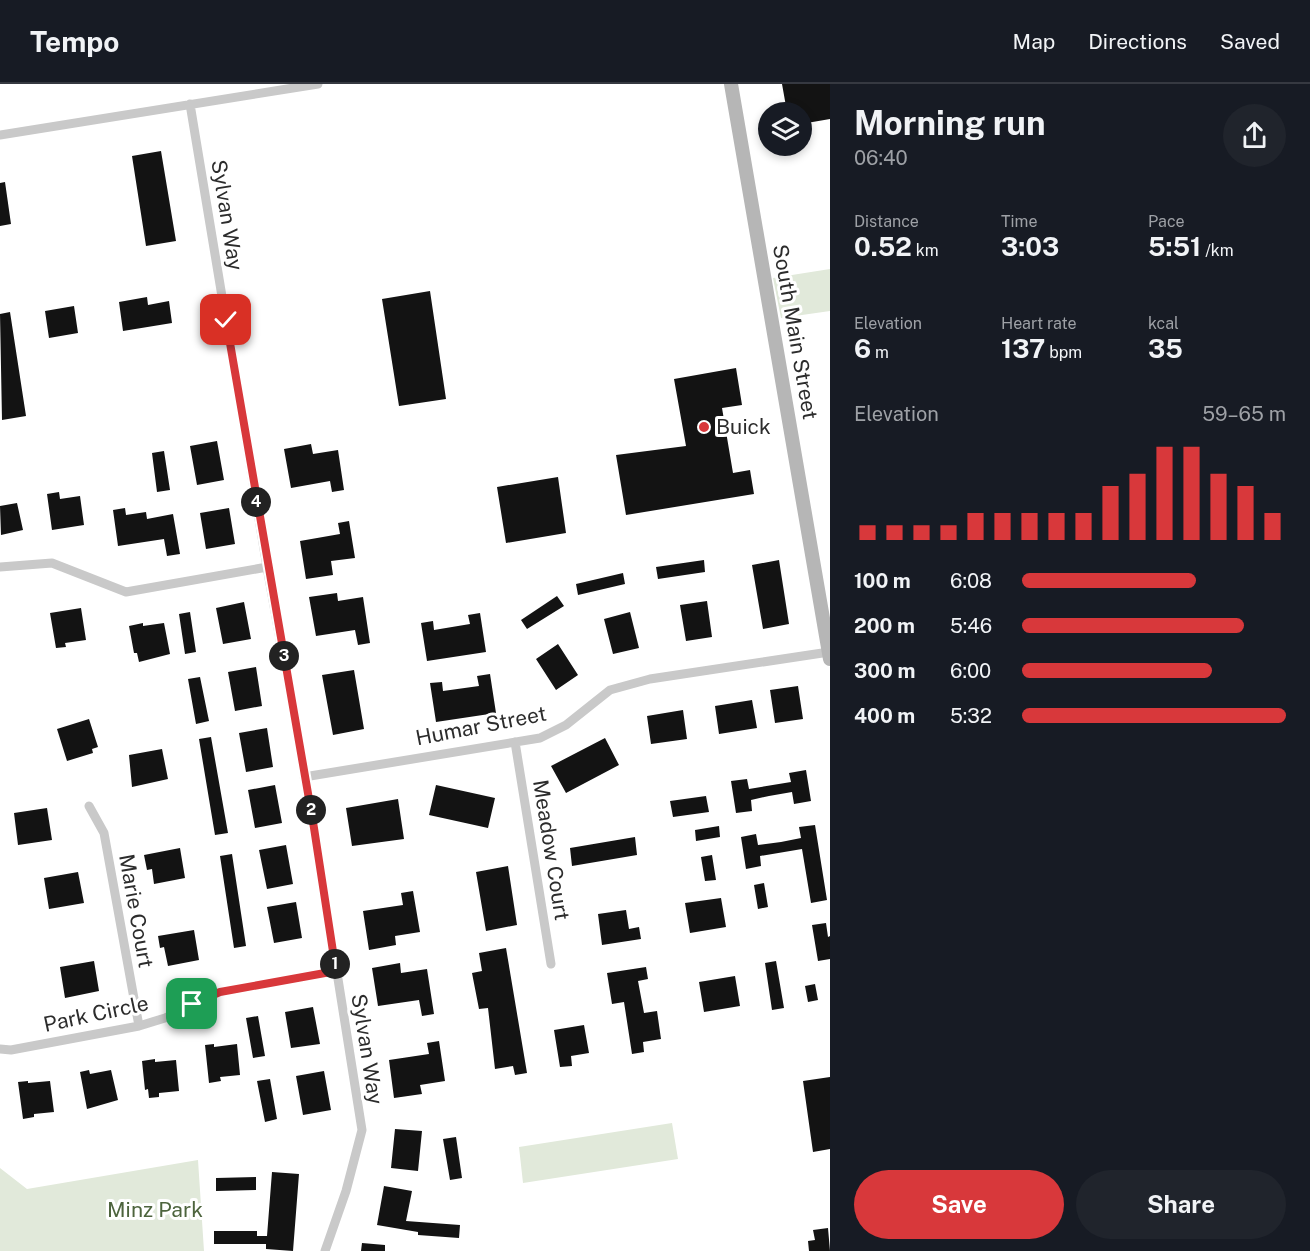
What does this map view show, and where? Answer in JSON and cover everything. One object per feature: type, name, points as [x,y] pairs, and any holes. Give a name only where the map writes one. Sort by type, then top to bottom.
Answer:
[{"type":"main road","name":"South Main Street","points":[[731,84],[829,656]]},
{"type":"street","points":[[0,135],[318,84]]},
{"type":"street","name":"Sylvan Way","points":[[190,104],[362,1130],[346,1191],[325,1251]]},
{"type":"street","points":[[0,567],[52,563],[126,592],[267,567]]},
{"type":"street","name":"Humar Street","points":[[304,777],[515,742],[554,732],[610,690],[640,682],[829,656]]},
{"type":"street","name":"Meadow Court","points":[[515,742],[551,964]]},
{"type":"street","name":"Marie Court","points":[[89,806],[104,833],[139,1026]]},
{"type":"street","name":"Park Circle","points":[[0,1049],[11,1050],[139,1026],[165,1018],[220,992],[336,971]]},
{"type":"green space","points":[[830,269],[830,311],[781,318],[773,278]]},
{"type":"green space","points":[[672,1123],[678,1159],[523,1183],[519,1147]]},
{"type":"green space","name":"Minz Park","points":[[198,1160],[204,1251],[0,1251],[0,1168],[27,1189]]},
{"type":"building","points":[[782,84],[830,84],[830,119],[812,122],[812,102],[785,102]]},
{"type":"building","points":[[161,151],[176,241],[146,246],[132,156]]},
{"type":"building","points":[[5,182],[11,224],[0,226],[0,183]]},
{"type":"building","points":[[430,291],[446,399],[399,406],[382,299]]},
{"type":"building","points":[[147,297],[148,305],[169,301],[172,323],[123,331],[119,302]]},
{"type":"building","points":[[74,306],[78,333],[49,338],[45,311]]},
{"type":"building","points":[[10,312],[26,416],[2,420],[0,314]]},
{"type":"building","name":"Buick","points":[[736,368],[742,405],[722,408],[733,473],[750,470],[754,494],[626,515],[616,455],[686,446],[674,379]]},
{"type":"building","points":[[217,441],[224,480],[197,485],[190,446]]},
{"type":"building","points":[[311,444],[313,454],[338,450],[344,490],[332,492],[330,481],[291,488],[284,449]]},
{"type":"building","points":[[164,451],[170,490],[157,492],[152,453]]},
{"type":"building","points":[[558,477],[566,533],[506,543],[497,487]]},
{"type":"building","points":[[59,492],[60,499],[80,496],[84,525],[52,530],[47,494]]},
{"type":"building","points":[[17,503],[23,530],[1,535],[0,506]]},
{"type":"building","points":[[125,508],[126,515],[146,512],[147,519],[173,514],[180,554],[167,556],[164,539],[118,546],[113,510]]},
{"type":"building","points":[[229,508],[235,544],[206,549],[200,513]]},
{"type":"building","points":[[349,521],[355,558],[331,561],[333,575],[306,579],[300,541],[340,534],[338,523]]},
{"type":"building","points":[[704,560],[705,572],[658,579],[656,567]]},
{"type":"building","points":[[779,560],[789,624],[763,629],[752,565]]},
{"type":"building","points":[[623,573],[625,584],[578,595],[576,584]]},
{"type":"building","points":[[337,593],[338,601],[363,597],[370,643],[358,645],[355,630],[316,636],[309,597]]},
{"type":"building","points":[[557,596],[564,606],[527,629],[521,620]]},
{"type":"building","points":[[707,601],[712,637],[686,641],[680,605]]},
{"type":"building","points":[[244,602],[251,639],[223,644],[216,608]]},
{"type":"building","points":[[81,608],[86,640],[65,643],[66,647],[56,648],[50,613]]},
{"type":"building","points":[[190,612],[196,652],[185,654],[179,614]]},
{"type":"building","points":[[630,612],[639,648],[613,654],[604,619]]},
{"type":"building","points":[[480,613],[486,652],[427,661],[421,623],[433,621],[434,630],[470,624],[468,615]]},
{"type":"building","points":[[143,623],[143,626],[164,623],[170,654],[139,662],[137,653],[134,653],[129,626]]},
{"type":"building","points":[[558,644],[578,675],[556,690],[536,659]]},
{"type":"building","points":[[256,667],[262,706],[235,711],[228,672]]},
{"type":"building","points":[[354,670],[364,729],[333,735],[322,675]]},
{"type":"building","points":[[490,674],[496,713],[436,722],[430,683],[442,682],[443,691],[479,686],[477,676]]},
{"type":"building","points":[[200,677],[209,721],[196,724],[188,679]]},
{"type":"building","points":[[798,686],[803,719],[775,723],[770,690]]},
{"type":"building","points":[[752,700],[757,728],[719,734],[715,706]]},
{"type":"building","points":[[683,710],[687,739],[651,744],[647,716]]},
{"type":"building","points":[[89,719],[98,747],[92,749],[93,753],[67,761],[57,729]]},
{"type":"building","points":[[267,728],[273,767],[246,772],[239,733]]},
{"type":"building","points":[[211,737],[228,833],[215,835],[199,739]]},
{"type":"building","points":[[605,738],[619,765],[566,793],[551,766]]},
{"type":"building","points":[[162,749],[168,779],[132,787],[129,755]]},
{"type":"building","points":[[806,770],[811,801],[794,804],[792,792],[751,800],[752,811],[736,813],[731,781],[747,779],[749,789],[791,782],[789,773]]},
{"type":"building","points":[[275,785],[282,823],[255,828],[248,790]]},
{"type":"building","points":[[436,785],[495,798],[488,828],[429,815]]},
{"type":"building","points":[[706,796],[709,812],[673,817],[670,801]]},
{"type":"building","points":[[398,799],[404,839],[352,846],[346,808]]},
{"type":"building","points":[[47,808],[52,840],[18,845],[14,813]]},
{"type":"building","points":[[815,825],[827,900],[811,903],[802,849],[760,856],[761,866],[746,869],[741,837],[756,834],[758,845],[781,842],[801,838],[799,827]]},
{"type":"building","points":[[719,826],[720,837],[696,841],[695,830]]},
{"type":"building","points":[[635,837],[637,855],[572,866],[570,848]]},
{"type":"building","points":[[286,845],[293,884],[267,889],[259,850]]},
{"type":"building","points":[[180,848],[185,878],[154,884],[152,869],[147,870],[144,855]]},
{"type":"building","points":[[232,854],[246,946],[234,948],[220,856]]},
{"type":"building","points":[[712,855],[716,880],[705,881],[701,857]]},
{"type":"building","points":[[508,866],[517,925],[486,931],[476,872]]},
{"type":"building","points":[[78,872],[84,903],[49,909],[44,878]]},
{"type":"building","points":[[764,883],[768,907],[758,909],[754,885]]},
{"type":"building","points":[[413,891],[420,932],[395,936],[396,945],[369,950],[363,911],[403,905],[401,893]]},
{"type":"building","points":[[721,898],[726,927],[690,933],[685,903]]},
{"type":"building","points":[[296,902],[302,938],[274,943],[267,907]]},
{"type":"building","points":[[626,910],[629,929],[639,927],[641,939],[602,945],[598,914]]},
{"type":"building","points":[[826,923],[828,937],[830,936],[830,959],[818,961],[812,925]]},
{"type":"building","points":[[194,930],[199,960],[168,966],[164,947],[160,948],[158,936]]},
{"type":"building","points":[[506,948],[527,1073],[515,1075],[513,1066],[495,1069],[488,1008],[479,1009],[472,973],[482,971],[479,953]]},
{"type":"building","points":[[94,961],[99,991],[65,998],[60,967]]},
{"type":"building","points":[[776,961],[784,1008],[772,1010],[765,963]]},
{"type":"building","points":[[400,963],[401,973],[427,969],[434,1014],[422,1016],[419,1000],[378,1006],[372,968]]},
{"type":"building","points":[[646,967],[648,979],[638,981],[644,1013],[657,1011],[661,1039],[643,1042],[644,1052],[632,1054],[624,1002],[612,1004],[607,973]]},
{"type":"building","points":[[735,976],[740,1006],[704,1012],[699,982]]},
{"type":"building","points":[[815,984],[818,1000],[808,1002],[805,986]]},
{"type":"building","points":[[313,1007],[320,1044],[291,1048],[285,1012]]},
{"type":"building","points":[[258,1016],[265,1056],[253,1058],[246,1018]]},
{"type":"building","points":[[584,1025],[589,1053],[571,1056],[572,1066],[560,1067],[554,1030]]},
{"type":"building","points":[[439,1041],[445,1081],[420,1085],[422,1094],[394,1098],[389,1060],[429,1054],[427,1043]]},
{"type":"building","points":[[214,1044],[214,1047],[237,1044],[240,1075],[220,1077],[221,1081],[209,1083],[205,1045]]},
{"type":"building","points":[[155,1059],[155,1062],[176,1060],[179,1091],[159,1093],[159,1097],[149,1098],[148,1089],[145,1090],[142,1061]]},
{"type":"building","points":[[89,1070],[90,1074],[111,1070],[118,1100],[87,1109],[80,1072]]},
{"type":"building","points":[[324,1071],[331,1110],[303,1115],[296,1076]]},
{"type":"building","points":[[830,1077],[830,1149],[813,1152],[803,1081]]},
{"type":"building","points":[[270,1079],[277,1119],[265,1122],[257,1081]]},
{"type":"building","points":[[28,1081],[28,1083],[50,1081],[54,1112],[34,1114],[34,1117],[23,1119],[18,1082]]},
{"type":"building","points":[[395,1129],[422,1131],[418,1171],[391,1168]]},
{"type":"building","points":[[456,1137],[462,1178],[450,1180],[443,1139]]},
{"type":"building","points":[[272,1172],[299,1174],[293,1251],[266,1249],[266,1244],[214,1244],[214,1231],[257,1231],[257,1236],[267,1236]]},
{"type":"building","points":[[256,1177],[256,1190],[216,1191],[216,1178]]},
{"type":"building","points":[[384,1186],[412,1191],[406,1221],[460,1225],[459,1238],[418,1235],[418,1232],[377,1225]]},
{"type":"building","points":[[828,1228],[830,1251],[809,1251],[808,1241],[815,1240],[813,1230]]},
{"type":"building","points":[[362,1243],[385,1245],[385,1251],[361,1251]]},
{"type":"place","name":"Buick","points":[[704,427]]},
{"type":"route","points":[[192,1004],[220,992],[336,971],[314,828],[226,320]]}]
